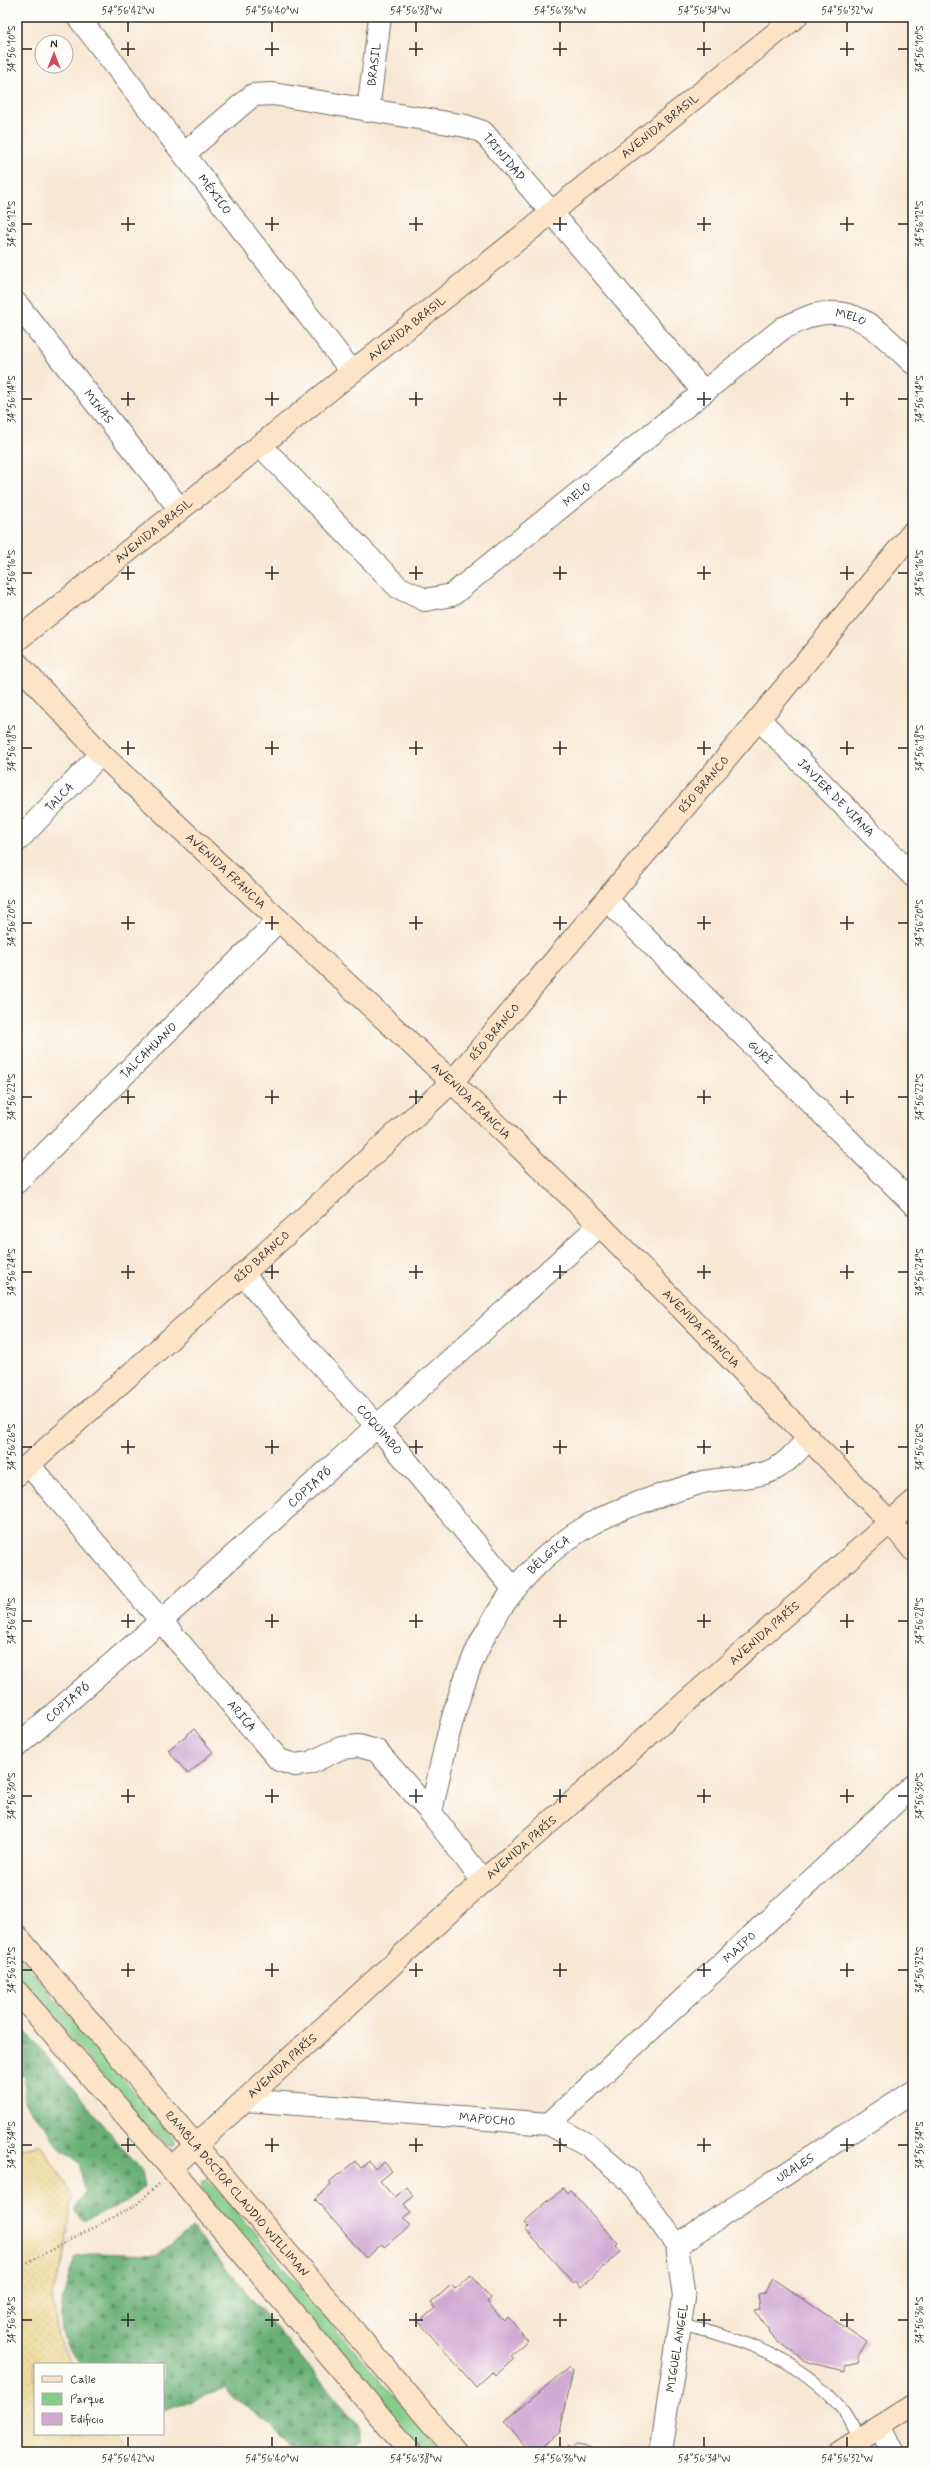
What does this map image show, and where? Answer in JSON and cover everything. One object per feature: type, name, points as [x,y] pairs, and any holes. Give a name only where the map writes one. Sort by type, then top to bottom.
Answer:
[{"type":"street","name":"MÉXICO","points":[[78,17],[352,372]]},
{"type":"street","name":"BRASIL","points":[[368,111],[380,17]]},
{"type":"street","name":"AVENIDA BRASIL","points":[[17,640],[796,17]]},
{"type":"street","name":"TRINIDAD","points":[[184,154],[253,95],[273,94],[368,111],[466,126],[483,132],[704,392]]},
{"type":"street","name":"MINAS","points":[[17,304],[180,509]]},
{"type":"street","name":"MELO","points":[[260,445],[398,587],[424,600],[452,595],[783,328],[814,315],[836,312],[864,319],[913,363]]},
{"type":"street","name":"RÍO BRANCO","points":[[23,1470],[243,1274],[452,1082],[760,719],[913,532]]},
{"type":"street","name":"AVENIDA FRANCIA","points":[[17,663],[101,754],[452,1082],[600,1225],[890,1522],[913,1550]]},
{"type":"street","name":"JAVIER DE VIANA","points":[[760,719],[913,876]]},
{"type":"street","name":"TALCA","points":[[17,841],[101,754]]},
{"type":"street","name":"GURÍ","points":[[606,900],[913,1204]]},
{"type":"street","name":"TALCAHUANO","points":[[17,1182],[279,920]]},
{"type":"street","name":"COPIAPÓ","points":[[17,1746],[160,1621],[600,1225]]},
{"type":"street","name":"COQUIMBO","points":[[243,1274],[295,1336],[377,1426],[513,1588]]},
{"type":"street","name":"BÉLGICA","points":[[431,1814],[446,1739],[464,1678],[487,1632],[513,1588],[545,1555],[582,1529],[645,1500],[699,1483],[772,1470],[793,1456],[809,1438]]},
{"type":"street","name":"ARICA","points":[[23,1470],[160,1621],[279,1760],[295,1765],[310,1764],[341,1748],[359,1746],[377,1751],[431,1814],[483,1881]]},
{"type":"street","name":"AVENIDA PARÍS","points":[[171,2168],[483,1881],[913,1502]]},
{"type":"street","name":"MAIPO","points":[[549,2124],[913,1786]]},
{"type":"street","name":"RAMBLA DOCTOR CLAUDIO WILLIMAN","points":[[17,1936],[309,2276],[456,2452]]},
{"type":"street","points":[[17,1992],[171,2168],[410,2452]]},
{"type":"street","name":"URALES","points":[[677,2245],[913,2091]]},
{"type":"street","name":"MAPOCHO","points":[[246,2100],[549,2124],[588,2145],[630,2181],[677,2245]]},
{"type":"street","name":"MIGUEL ANGEL","points":[[661,2452],[684,2298],[677,2245]]},
{"type":"street","points":[[840,2452],[913,2406]]},
{"type":"street","points":[[880,2427],[892,2452]]},
{"type":"lane","points":[[680,2325],[711,2332],[751,2346],[808,2377],[842,2410],[859,2440]]},
{"type":"path","points":[[17,2268],[136,2205],[171,2168]]},
{"type":"green space","points":[[17,1954],[175,2140],[174,2145],[170,2145],[146,2127],[17,1975]]},
{"type":"green space","points":[[17,2021],[142,2171],[145,2186],[126,2202],[83,2221],[75,2211],[84,2193],[80,2163],[58,2147],[45,2126],[24,2103],[25,2076],[17,2075]]},
{"type":"green space","points":[[206,2180],[217,2189],[441,2452],[422,2452],[207,2199],[201,2186],[202,2181]]},
{"type":"green space","points":[[192,2228],[360,2427],[360,2439],[345,2452],[293,2452],[272,2425],[231,2397],[226,2388],[164,2411],[164,2363],[82,2363],[72,2353],[65,2341],[61,2313],[63,2298],[76,2256],[94,2253],[157,2255]]},
{"type":"sand","points":[[40,2144],[73,2197],[62,2267],[52,2295],[58,2338],[71,2363],[34,2363],[34,2435],[114,2435],[128,2452],[17,2452],[17,2150]]},
{"type":"building","points":[[194,1729],[213,1752],[188,1774],[168,1750]]},
{"type":"building","points":[[355,2161],[361,2168],[369,2161],[375,2169],[384,2162],[392,2171],[380,2181],[394,2197],[407,2187],[414,2196],[404,2204],[411,2212],[403,2218],[410,2226],[384,2247],[382,2244],[366,2258],[315,2199],[331,2185],[329,2182]]},
{"type":"building","points":[[563,2188],[567,2193],[570,2190],[618,2244],[616,2246],[621,2252],[581,2287],[576,2281],[573,2283],[525,2229],[529,2227],[524,2222]]},
{"type":"building","points":[[471,2275],[491,2298],[487,2302],[504,2321],[508,2317],[528,2340],[511,2355],[514,2359],[495,2376],[492,2372],[476,2387],[419,2322],[435,2308],[431,2303],[451,2285],[455,2289]]},
{"type":"building","points":[[773,2279],[867,2342],[859,2356],[859,2362],[845,2365],[845,2371],[815,2364],[803,2360],[779,2343],[770,2334],[755,2310],[760,2309],[758,2294],[764,2293]]},
{"type":"building","points":[[569,2367],[573,2371],[560,2432],[536,2452],[530,2452],[504,2421]]},
{"type":"building","points":[[576,2445],[616,2452],[561,2452],[568,2446],[571,2449]]}]
